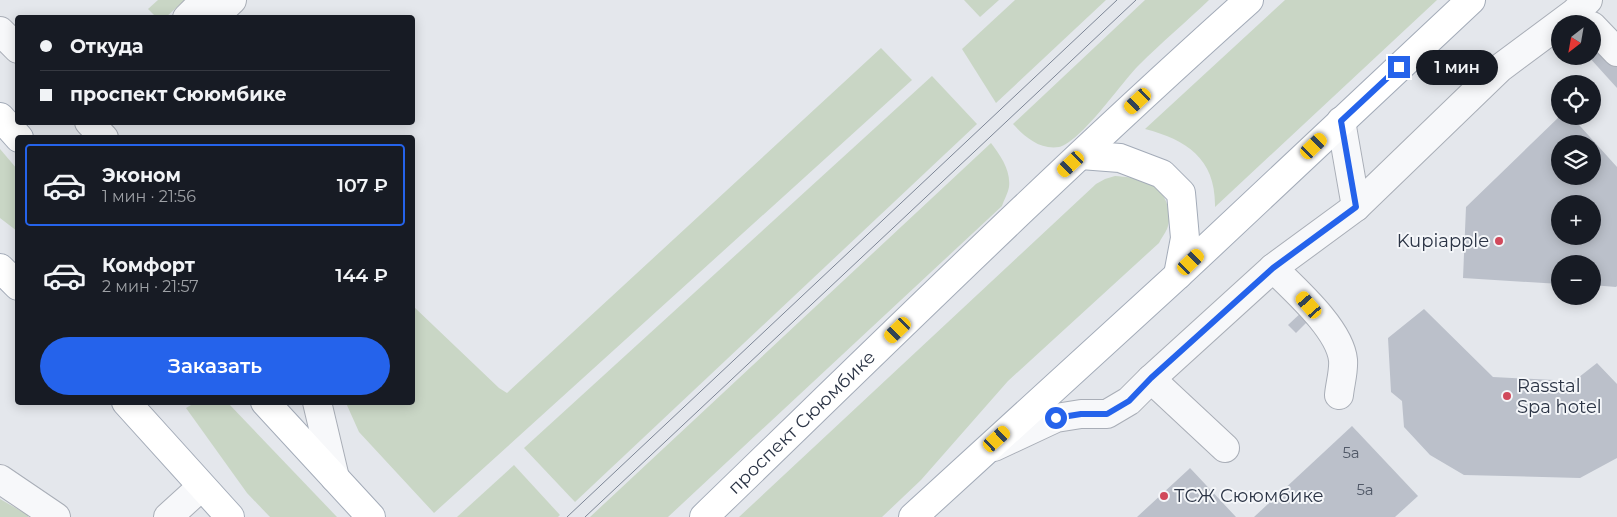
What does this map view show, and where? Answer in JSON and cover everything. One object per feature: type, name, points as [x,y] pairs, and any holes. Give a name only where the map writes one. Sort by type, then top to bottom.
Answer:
[{"type":"main road","name":"проспект Сююмбике","points":[[704,517],[1166,74],[1249,0]]},
{"type":"main road","points":[[913,517],[1178,275],[1471,0]]},
{"type":"main road","points":[[0,117],[17,135]]},
{"type":"main road","points":[[1081,155],[1120,158],[1162,174],[1181,193],[1186,238],[1178,275]]},
{"type":"main road","points":[[0,268],[15,283]]},
{"type":"main road","points":[[129,405],[230,517]]},
{"type":"main road","points":[[268,405],[371,517]]},
{"type":"street","points":[[190,15],[205,0]]},
{"type":"street","points":[[215,15],[232,0]]},
{"type":"street","points":[[0,32],[15,46]]},
{"type":"street","points":[[1601,33],[1617,52]]},
{"type":"street","points":[[983,452],[1056,418],[1081,414],[1107,414],[1129,401],[1151,378],[1273,268],[1356,207],[1500,68],[1551,37]]},
{"type":"street","points":[[1341,121],[1356,207]]},
{"type":"street","points":[[92,125],[101,135]]},
{"type":"street","points":[[1273,268],[1333,332],[1343,361],[1338,395]]},
{"type":"street","points":[[1151,378],[1225,448]]},
{"type":"street","points":[[317,405],[335,478]]},
{"type":"street","points":[[0,479],[56,517]]},
{"type":"street","points":[[168,517],[201,486]]},
{"type":"green space","points":[[158,0],[185,0],[168,15],[154,15],[148,9]]},
{"type":"green space","points":[[964,0],[999,0],[980,17]]},
{"type":"green space","points":[[1015,0],[1106,0],[996,103],[962,49]]},
{"type":"green space","points":[[1145,0],[1209,0],[1131,73],[1089,124],[1068,143],[1059,147],[1052,147],[1033,142],[1013,124]]},
{"type":"green space","points":[[1285,0],[1437,0],[1215,207],[1214,190],[1210,176],[1196,154],[1174,139],[1145,129]]},
{"type":"green space","points":[[881,48],[912,80],[434,513],[359,432],[347,405],[415,405],[415,308],[499,388],[507,393]]},
{"type":"green space","points":[[932,76],[977,124],[575,502],[524,448]]},
{"type":"green space","points":[[991,143],[1007,169],[1009,187],[1002,206],[668,517],[590,517]]},
{"type":"green space","points":[[0,149],[15,167],[15,229],[0,218]]},
{"type":"green space","points":[[1115,176],[1146,181],[1158,189],[1166,201],[1169,222],[1159,243],[1008,381],[921,480],[882,517],[739,517],[1096,184]]},
{"type":"green space","points":[[191,405],[230,405],[337,517],[270,517],[247,493],[186,408]]},
{"type":"green space","points":[[514,465],[560,515],[558,517],[457,517]]},
{"type":"green space","points":[[0,499],[28,515],[28,517],[0,517]]},
{"type":"building","points":[[1601,45],[1617,63],[1617,88],[1596,65],[1601,65]]},
{"type":"building","points":[[1551,125],[1579,125],[1588,135],[1551,135],[1551,185],[1601,185],[1601,149],[1617,167],[1617,286],[1601,286],[1601,255],[1551,255],[1551,283],[1463,278],[1466,207]]},
{"type":"building","name":"Rasstal Spa hotel","points":[[1424,309],[1493,377],[1574,381],[1597,363],[1617,384],[1617,458],[1580,478],[1464,475],[1430,455],[1404,427],[1402,401],[1391,392],[1388,338]]},
{"type":"building","points":[[1304,310],[1311,318],[1296,333],[1288,325]]},
{"type":"building","points":[[1352,426],[1418,496],[1395,517],[1254,517]]},
{"type":"building","points":[[1190,468],[1236,517],[1137,517],[1188,470]]},
{"type":"tram line","points":[[567,517],[1117,0]]},
{"type":"tram line","points":[[585,517],[1136,0]]},
{"type":"place","name":"Kupiapple","points":[[1499,241]]},
{"type":"place","name":"Rasstal Spa hotel","points":[[1507,396]]},
{"type":"place","name":"ТСЖ Сююмбике","points":[[1164,496]]},
{"type":"route","points":[[1056,418],[1081,414],[1107,414],[1129,401],[1151,378],[1273,268],[1356,207],[1341,121],[1399,67]]}]
